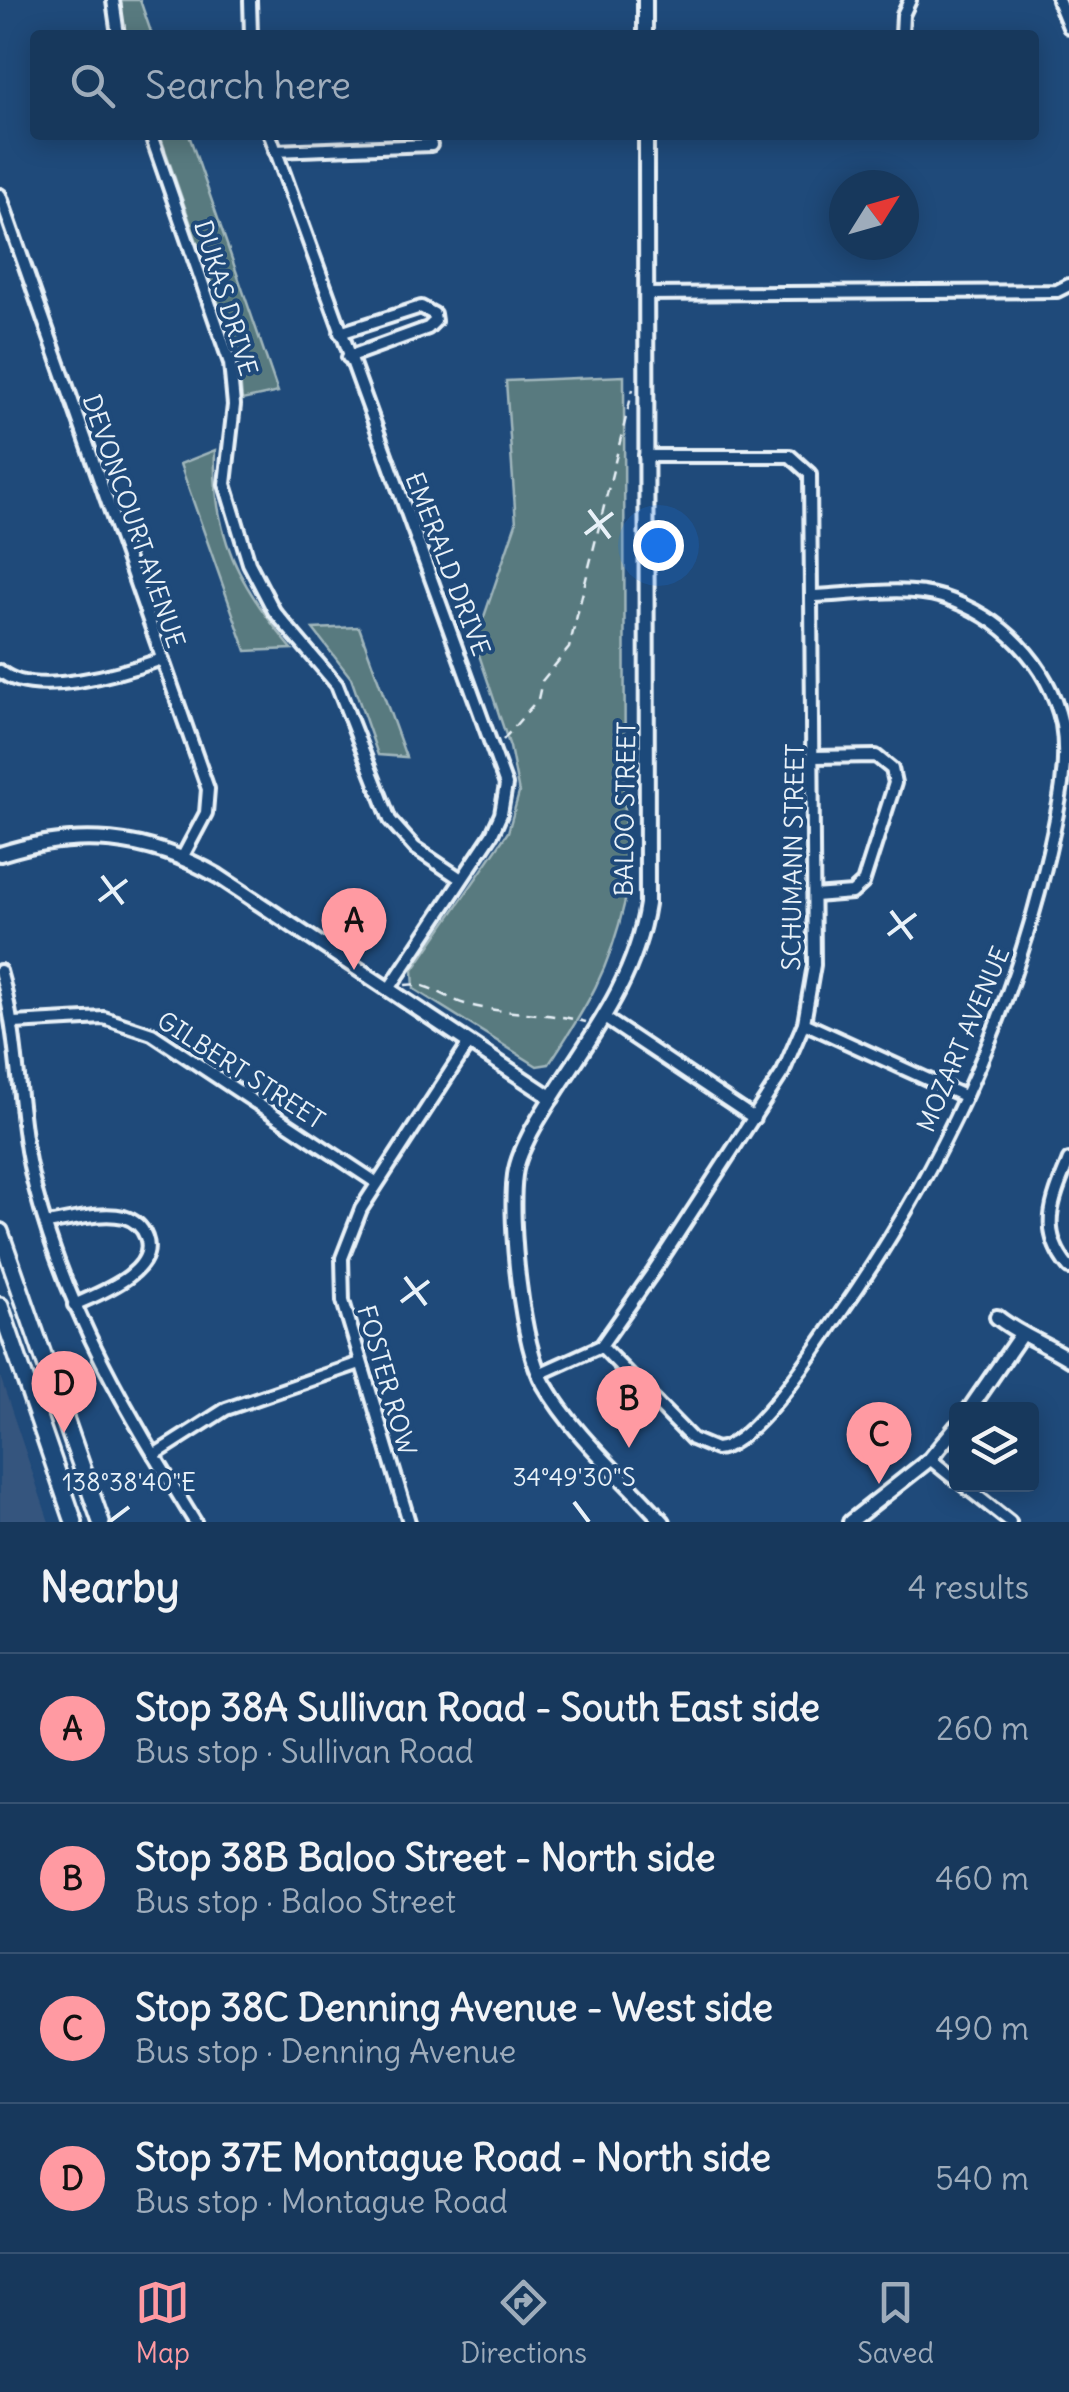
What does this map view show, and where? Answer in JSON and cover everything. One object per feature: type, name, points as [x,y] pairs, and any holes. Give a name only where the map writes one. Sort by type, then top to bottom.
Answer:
[{"type":"main road","points":[[0,1232],[101,1522]]},
{"type":"main road","points":[[0,1306],[74,1522]]},
{"type":"street","points":[[113,0],[117,30]]},
{"type":"street","points":[[250,0],[251,30]]},
{"type":"street","points":[[645,0],[646,30]]},
{"type":"street","points":[[902,30],[903,15],[910,0]]},
{"type":"street","points":[[1058,0],[1069,26]]},
{"type":"street","name":"DUKAS DRIVE","points":[[153,140],[230,363],[234,405],[226,484],[248,563],[274,611],[337,685],[390,820],[415,848],[460,879]]},
{"type":"street","name":"EMERALD DRIVE","points":[[272,140],[506,785],[502,814],[389,989]]},
{"type":"street","name":"BALOO STREET","points":[[646,140],[648,884],[636,952],[603,1024],[552,1098],[520,1156],[514,1196],[524,1315],[539,1374],[576,1426],[663,1522]]},
{"type":"street","points":[[276,151],[431,145]]},
{"type":"street","name":"DEVONCOURT AVENUE","points":[[0,196],[208,794],[206,813],[182,858]]},
{"type":"street","points":[[646,294],[1056,291],[1069,286]]},
{"type":"street","points":[[340,334],[421,307],[434,314],[435,321],[428,328],[348,357]]},
{"type":"street","name":"SCHUMANN STREET","points":[[600,1346],[783,1072],[804,1023],[814,966],[812,482],[802,462],[790,456],[646,456]]},
{"type":"street","name":"MOZART AVENUE","points":[[600,1346],[692,1440],[708,1448],[729,1447],[790,1383],[881,1256],[964,1096],[1012,982],[1043,878],[1064,778],[1062,721],[1050,688],[1028,654],[980,614],[923,594],[814,596]]},
{"type":"street","points":[[0,670],[15,680],[94,680],[162,659]]},
{"type":"street","points":[[814,757],[876,756],[892,770],[895,783],[863,883],[844,894],[814,896]]},
{"type":"street","points":[[0,854],[51,840],[95,837],[136,842],[182,858],[552,1098]]},
{"type":"street","points":[[0,970],[14,1023],[28,1150],[46,1224],[74,1306],[109,1382],[195,1522]]},
{"type":"street","name":"GILBERT STREET","points":[[14,1023],[104,1018],[152,1034],[377,1183]]},
{"type":"street","points":[[804,1023],[964,1096]]},
{"type":"street","points":[[603,1024],[754,1118]]},
{"type":"street","name":"FOSTER ROW","points":[[409,1522],[343,1301],[342,1258],[351,1226],[468,1043]]},
{"type":"street","points":[[1069,1160],[1050,1204],[1048,1224],[1054,1246],[1069,1268]]},
{"type":"street","points":[[46,1224],[119,1216],[136,1223],[146,1237],[147,1256],[138,1268],[74,1306]]},
{"type":"street","points":[[998,1317],[1020,1336],[1037,1339],[1069,1359]]},
{"type":"street","points":[[975,1402],[1020,1336]]},
{"type":"street","points":[[539,1374],[600,1346]]},
{"type":"street","points":[[154,1455],[226,1409],[360,1363]]},
{"type":"street","points":[[850,1522],[930,1459],[949,1436]]},
{"type":"street","points":[[930,1459],[949,1474]]},
{"type":"street","points":[[972,1492],[1010,1522]]},
{"type":"path","points":[[496,750],[538,699],[542,681],[569,648],[634,384],[646,381]]},
{"type":"path","points":[[389,989],[419,984],[462,1003],[603,1024]]},
{"type":"shaded area","points":[[0,1376],[49,1522],[0,1522]]},
{"type":"green space","points":[[119,0],[140,0],[150,30],[124,30]]},
{"type":"green space","points":[[162,140],[191,140],[278,392],[242,400],[239,363]]},
{"type":"green space","points":[[624,376],[625,901],[612,948],[586,1005],[549,1064],[537,1066],[414,989],[413,970],[508,832],[519,793],[510,747],[475,643],[516,523],[506,381]]},
{"type":"green space","points":[[215,450],[218,508],[232,558],[257,603],[292,649],[246,651],[180,464]]},
{"type":"green space","points":[[359,627],[406,757],[378,755],[351,678],[313,629]]},
{"type":"place","name":"Stop 38A Sullivan Road - South East side","points":[[354,970]]},
{"type":"place","name":"Stop 37E Montague Road - North side","points":[[64,1433]]},
{"type":"place","name":"Stop 38B Baloo Street - North side","points":[[629,1448]]},
{"type":"place","name":"Stop 38C Denning Avenue - West side","points":[[879,1484]]}]
